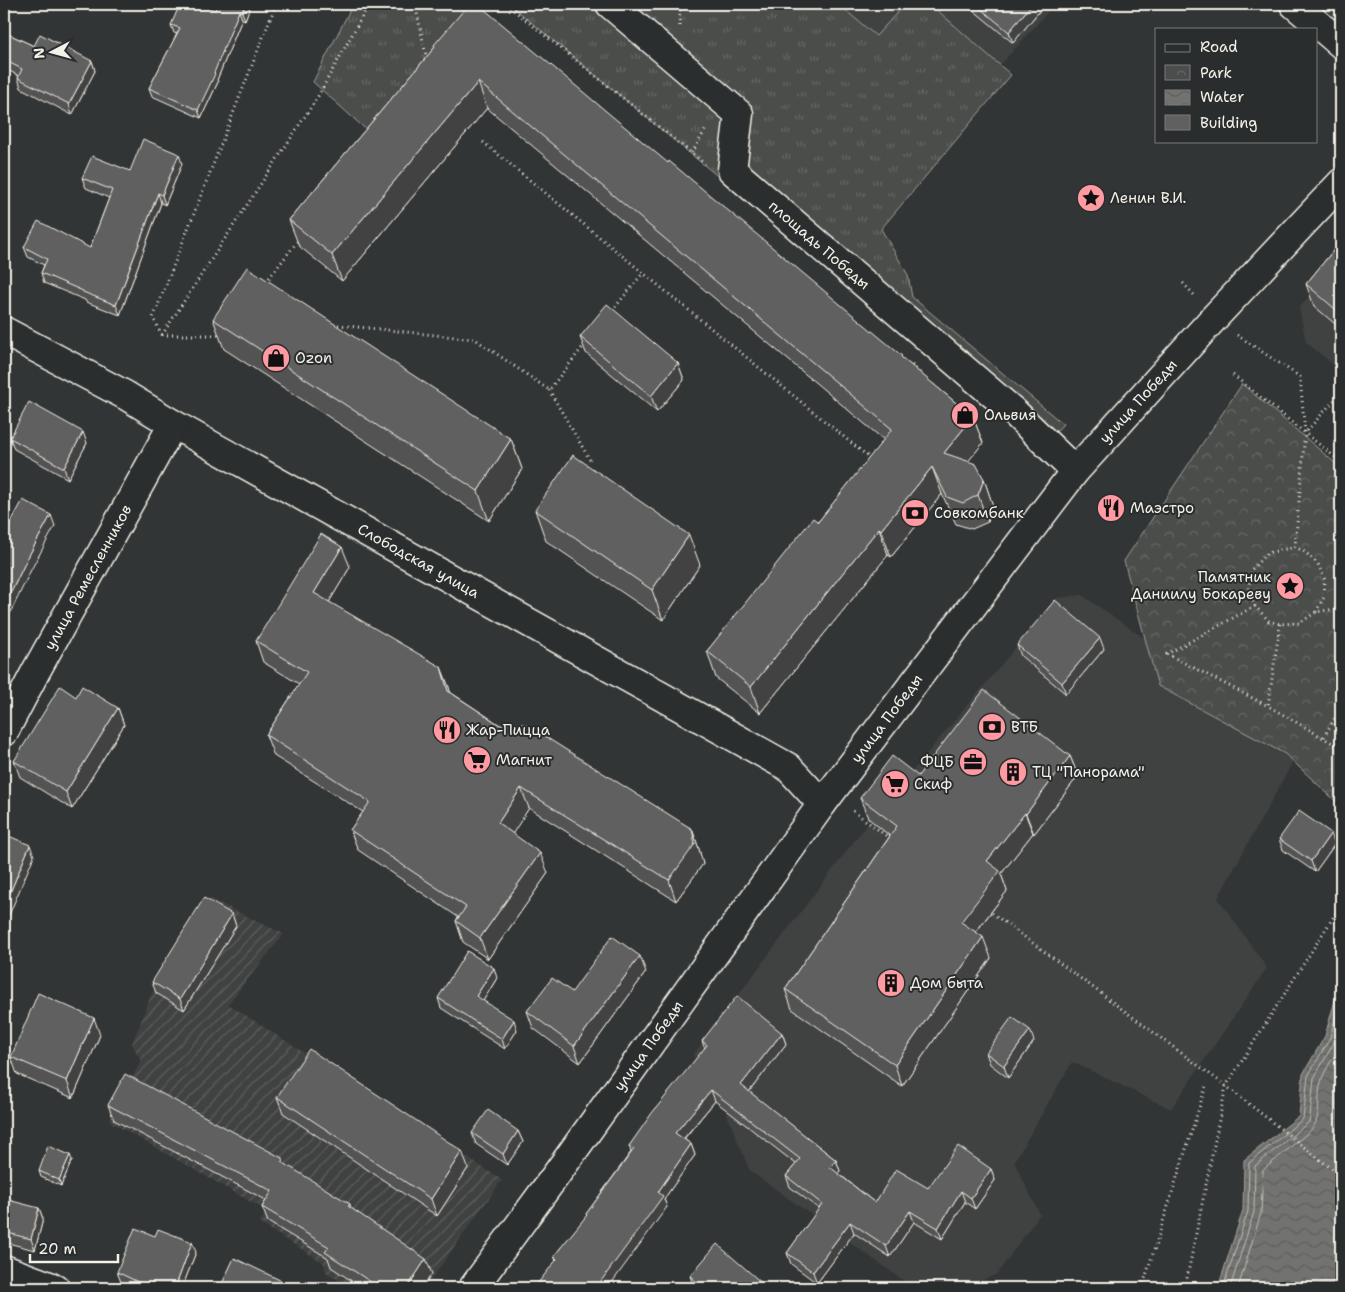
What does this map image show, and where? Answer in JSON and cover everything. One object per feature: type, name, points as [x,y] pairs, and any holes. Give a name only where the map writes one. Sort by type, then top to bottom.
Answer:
[{"type":"street","name":"площадь Победы","points":[[610,4],[739,114],[732,170],[1014,412],[1075,471]]},
{"type":"street","points":[[1294,4],[1341,44]]},
{"type":"street","name":"улица Победы","points":[[473,1288],[556,1176],[826,799],[1075,471],[1214,318],[1341,183]]},
{"type":"street","name":"Слободская улица","points":[[4,330],[125,395],[173,424],[788,767],[826,799]]},
{"type":"street","name":"улица Ремесленников","points":[[4,732],[173,424]]},
{"type":"street","points":[[4,1269],[55,1288]]},
{"type":"path","points":[[162,335],[153,318],[276,4]]},
{"type":"path","points":[[162,335],[317,98],[369,4]]},
{"type":"path","points":[[416,4],[428,68]]},
{"type":"path","points":[[482,142],[872,460]]},
{"type":"path","points":[[264,284],[300,237]]},
{"type":"path","points":[[608,317],[643,273]]},
{"type":"path","points":[[338,325],[475,339],[548,390],[590,460]]},
{"type":"path","points":[[162,335],[218,335],[225,328]]},
{"type":"path","points":[[548,390],[590,339]]},
{"type":"path","points":[[1282,364],[1300,377],[1305,433],[1295,547]]},
{"type":"path","points":[[1233,375],[1341,462]]},
{"type":"path","points":[[1305,433],[1338,395],[1341,398]]},
{"type":"path","points":[[1316,612],[1324,597],[1325,580],[1318,564],[1306,552],[1295,547],[1267,553],[1252,570],[1248,593],[1255,606],[1269,621],[1280,624],[1300,623],[1316,612],[1341,608]]},
{"type":"path","points":[[1255,606],[1167,654],[1268,706],[1341,748]]},
{"type":"path","points":[[1268,706],[1280,624]]},
{"type":"path","points":[[1324,737],[1341,707]]},
{"type":"path","points":[[826,799],[894,842]]},
{"type":"path","points":[[1185,1288],[1226,1086],[1341,905]]},
{"type":"path","points":[[981,906],[1226,1086],[1341,1176]]},
{"type":"path","points":[[1142,1288],[1206,1086]]},
{"type":"shaded area","points":[[838,4],[1055,4],[977,91],[939,97]]},
{"type":"shaded area","points":[[1316,4],[1341,4],[1341,26]]},
{"type":"shaded area","points":[[1341,262],[1341,371],[1306,342],[1299,308]]},
{"type":"shaded area","points":[[1082,595],[1301,747],[1218,898],[1267,968],[1171,1109],[1072,1062],[1014,1162],[1040,1214],[997,1274],[965,1288],[914,1288],[750,1171],[727,1115],[726,1095],[700,1069],[693,1055],[858,836],[1057,598]]},
{"type":"shaded area","points":[[211,899],[284,934],[228,1004],[502,1180],[425,1288],[349,1288],[325,1271],[324,1263],[259,1223],[267,1211],[109,1121],[141,1061],[132,1044],[152,993]]},
{"type":"green space","points":[[353,4],[484,4],[380,142],[313,82]]},
{"type":"green space","points":[[509,4],[838,4],[876,36],[905,4],[930,4],[1011,75],[881,229],[908,275],[912,297],[1063,424],[1053,435],[1030,434]]},
{"type":"green space","points":[[1242,384],[1341,468],[1341,806],[1285,754],[1158,686],[1124,561]]},
{"type":"water","points":[[1341,985],[1341,1288],[1218,1288],[1243,1210],[1244,1160],[1299,1116],[1303,1074],[1325,1036]]},
{"type":"building","points":[[180,4],[199,4],[215,10],[217,4],[245,4],[242,12],[239,11],[215,74],[198,110],[149,88],[180,28],[171,25]]},
{"type":"building","points":[[469,4],[478,4],[668,163],[669,161],[973,417],[944,453],[976,464],[984,479],[978,495],[963,503],[947,497],[932,467],[881,530],[879,528],[751,687],[707,651],[813,518],[818,522],[892,429],[478,82],[332,255],[289,220]]},
{"type":"building","points":[[975,4],[1032,4],[1009,32]]},
{"type":"building","points":[[4,32],[34,46],[40,34],[92,61],[69,104],[18,78],[22,69],[4,60]]},
{"type":"building","points":[[143,139],[179,154],[162,195],[158,193],[116,305],[41,273],[47,259],[24,247],[38,221],[90,248],[112,190],[82,178],[92,156],[130,171]]},
{"type":"building","points":[[1341,241],[1341,314],[1306,284]]},
{"type":"building","points":[[247,267],[511,439],[478,491],[213,319]]},
{"type":"building","points":[[607,304],[678,363],[651,396],[580,337]]},
{"type":"building","points":[[29,402],[83,432],[64,468],[10,438]]},
{"type":"building","points":[[573,455],[689,535],[652,590],[535,510]]},
{"type":"building","points":[[23,500],[51,515],[4,607],[4,535]]},
{"type":"building","points":[[321,534],[342,547],[314,593],[441,667],[448,691],[500,725],[525,724],[692,829],[695,844],[669,880],[521,788],[498,823],[540,853],[480,938],[456,921],[466,907],[350,830],[370,802],[266,735],[307,672],[256,641]]},
{"type":"building","points":[[1055,600],[1100,638],[1062,683],[1017,645]]},
{"type":"building","points":[[60,686],[76,697],[82,686],[118,708],[66,792],[14,761]]},
{"type":"building","points":[[984,690],[1070,756],[987,861],[1000,871],[961,922],[983,937],[895,1065],[785,989],[897,826],[860,798],[892,756],[918,776]]},
{"type":"building","points":[[1299,811],[1331,833],[1311,861],[1279,839]]},
{"type":"building","points":[[4,834],[30,845],[4,907]]},
{"type":"building","points":[[204,898],[232,914],[180,999],[152,982]]},
{"type":"building","points":[[612,936],[640,956],[574,1046],[527,1011],[552,978],[572,992]]},
{"type":"building","points":[[467,951],[494,968],[476,996],[514,1020],[502,1039],[438,998]]},
{"type":"building","points":[[38,993],[94,1018],[67,1081],[11,1057]]},
{"type":"building","points":[[737,996],[782,1033],[741,1085],[836,1160],[830,1167],[875,1203],[896,1169],[928,1188],[958,1146],[991,1169],[971,1198],[961,1191],[938,1228],[910,1211],[886,1246],[850,1222],[813,1272],[787,1253],[822,1204],[786,1176],[800,1159],[711,1090],[675,1133],[691,1144],[658,1192],[663,1196],[596,1288],[534,1288],[557,1259],[554,1256],[587,1215],[634,1149],[629,1146],[652,1113],[707,1045],[702,1041]]},
{"type":"building","points":[[1012,1017],[1030,1030],[1004,1066],[986,1053]]},
{"type":"building","points":[[309,1049],[462,1151],[431,1199],[277,1097]]},
{"type":"building","points":[[125,1074],[284,1159],[282,1162],[350,1204],[348,1206],[426,1259],[407,1288],[380,1288],[325,1252],[329,1247],[262,1207],[272,1191],[108,1105]]},
{"type":"building","points":[[488,1110],[518,1131],[503,1154],[472,1133]]},
{"type":"building","points":[[48,1146],[70,1155],[59,1180],[39,1171]]},
{"type":"building","points":[[8,1200],[39,1208],[31,1239],[4,1232],[4,1214]]},
{"type":"building","points":[[135,1228],[155,1236],[158,1229],[192,1242],[175,1288],[155,1288],[117,1272]]},
{"type":"building","points":[[717,1244],[763,1284],[759,1288],[704,1288],[690,1276]]},
{"type":"building","points":[[234,1258],[284,1282],[281,1288],[220,1288]]},
{"type":"place","name":"Ленин В.И.","points":[[1091,198]]},
{"type":"place","name":"Ozon","points":[[276,358]]},
{"type":"place","name":"Ольвия","points":[[965,415]]},
{"type":"place","name":"Маэстро","points":[[1111,508]]},
{"type":"place","name":"Совкомбанк","points":[[915,513]]},
{"type":"place","name":"Памятник Даниилу Бокареву","points":[[1290,586]]},
{"type":"place","name":"ВТБ","points":[[992,727]]},
{"type":"place","name":"Жар-Пицца","points":[[447,730]]},
{"type":"place","name":"Магнит","points":[[477,760]]},
{"type":"place","name":"ФЦБ","points":[[973,762]]},
{"type":"place","name":"ТЦ \"Панорама\"","points":[[1013,772]]},
{"type":"place","name":"Скиф","points":[[895,784]]},
{"type":"place","name":"Дом быта","points":[[891,983]]}]
